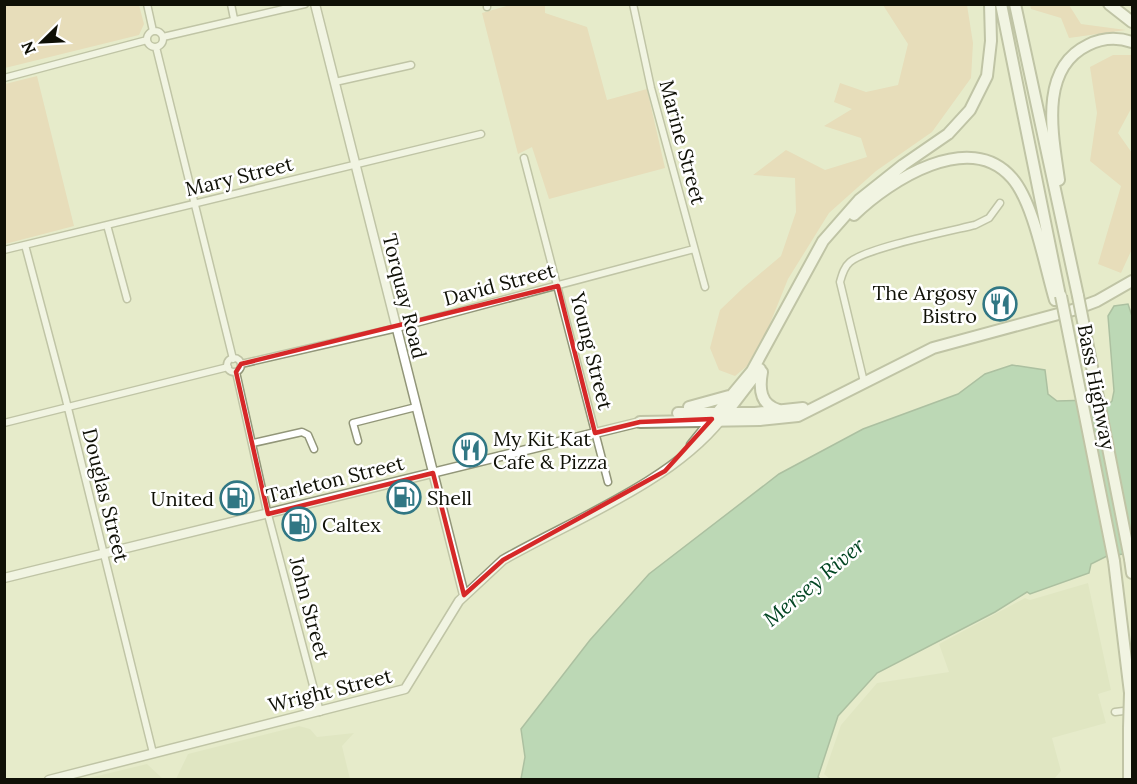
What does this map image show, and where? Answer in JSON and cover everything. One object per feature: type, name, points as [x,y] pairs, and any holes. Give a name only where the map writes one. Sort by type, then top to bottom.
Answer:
[{"type":"highway","points":[[720,416],[732,393],[752,371],[773,336],[823,241],[859,200],[896,170],[948,134],[970,110],[987,76],[991,41],[990,4]]},
{"type":"highway","points":[[1001,4],[1058,298]]},
{"type":"highway","name":"Bass Highway","points":[[1015,4],[1078,296],[1132,573]]},
{"type":"highway","points":[[1109,4],[1132,22]]},
{"type":"highway","points":[[1066,240],[1054,145],[1052,103],[1055,85],[1065,63],[1083,47],[1106,39],[1132,42]]},
{"type":"highway","points":[[797,288],[844,225],[884,190],[942,161],[967,157],[981,158],[1003,170],[1020,190],[1058,298]]},
{"type":"highway","name":"Tarleton Street","points":[[640,422],[669,413],[787,418],[821,405],[933,348],[1073,309],[1132,281]]},
{"type":"highway","name":"Bass Highway","points":[[1058,298],[1073,359],[1114,561],[1130,693],[1127,780]]},
{"type":"highway","points":[[773,336],[761,379],[762,397],[772,408],[784,411]]},
{"type":"highway","points":[[720,416],[754,381],[765,360]]},
{"type":"highway","points":[[669,413],[721,399],[732,393]]},
{"type":"highway","name":"Tarleton Street","points":[[640,422],[784,411],[821,405]]},
{"type":"street","points":[[4,78],[147,39],[153,31],[147,4]]},
{"type":"street","points":[[231,4],[234,19]]},
{"type":"street","points":[[163,37],[305,4]]},
{"type":"street","name":"Torquay Road","points":[[315,4],[465,595]]},
{"type":"street","name":"Marine Street","points":[[633,4],[651,88],[705,287]]},
{"type":"street","points":[[153,31],[158,31],[163,37]]},
{"type":"street","points":[[156,47],[162,42],[163,37]]},
{"type":"street","points":[[147,39],[150,45],[156,47]]},
{"type":"street","points":[[156,47],[232,359],[228,368]]},
{"type":"street","points":[[335,82],[411,64]]},
{"type":"street","name":"Mary Street","points":[[4,250],[481,134]]},
{"type":"street","name":"Young Street","points":[[524,158],[608,483]]},
{"type":"street","points":[[864,382],[840,282],[844,269],[850,261],[871,252],[975,225],[989,218],[1000,203]]},
{"type":"street","points":[[107,225],[127,299]]},
{"type":"street","name":"Douglas Street","points":[[25,245],[68,408],[153,753]]},
{"type":"street","name":"David Street","points":[[241,364],[397,328],[694,249]]},
{"type":"street","points":[[4,423],[228,368],[236,372],[241,364],[232,359]]},
{"type":"street","name":"John Street","points":[[236,372],[268,514],[320,712]]},
{"type":"street","points":[[358,441],[353,423],[416,407]]},
{"type":"street","name":"Wright Street","points":[[49,780],[405,689],[465,595],[503,560],[655,476],[677,461],[720,416]]},
{"type":"street","name":"Tarleton Street","points":[[4,578],[640,422]]},
{"type":"street","points":[[253,442],[302,432],[308,435],[314,449]]},
{"type":"street","points":[[1115,712],[1132,710]]},
{"type":"highlighted area","points":[[558,286],[595,433],[640,422],[712,419],[665,471],[503,560],[464,595],[433,473],[268,514],[236,372],[241,364]]},
{"type":"shaded area","points":[[4,5],[139,5],[144,24],[139,35],[5,68]]},
{"type":"shaded area","points":[[510,5],[545,5],[545,13],[587,27],[607,100],[647,89],[665,168],[549,199],[532,147],[518,154],[482,13]]},
{"type":"shaded area","points":[[883,5],[967,5],[973,43],[971,78],[932,132],[876,171],[829,213],[788,279],[767,331],[747,366],[735,376],[719,370],[710,348],[720,310],[781,256],[796,212],[795,178],[753,175],[786,150],[825,170],[867,157],[861,138],[824,126],[852,109],[834,102],[840,83],[866,92],[898,85],[908,44]]},
{"type":"shaded area","points":[[1030,5],[1069,5],[1081,24],[1126,30],[1069,38],[1061,18],[1031,9]]},
{"type":"shaded area","points":[[1113,55],[1132,55],[1132,107],[1118,133],[1132,153],[1132,249],[1121,273],[1098,264],[1121,186],[1090,161],[1097,113],[1090,67]]},
{"type":"shaded area","points":[[37,76],[74,226],[5,244],[5,84]]},
{"type":"shaded area","points":[[1088,583],[1111,690],[1098,694],[1106,723],[1052,738],[1061,771],[1054,779],[831,780],[824,774],[841,725],[877,683],[949,672],[939,644],[1025,598],[1030,600]]},
{"type":"shaded area","points":[[299,726],[310,729],[317,737],[354,733],[342,746],[350,779],[176,779],[188,754]]},
{"type":"shaded area","points":[[147,764],[163,779],[85,779]]},
{"type":"water","name":"Mersey River","points":[[1128,304],[1132,316],[1132,553],[1107,556],[1091,564],[1089,573],[1030,594],[1027,592],[995,612],[877,673],[838,716],[818,777],[820,779],[521,779],[525,757],[521,729],[590,640],[649,574],[779,474],[863,429],[958,394],[985,374],[1012,365],[1045,370],[1048,394],[1057,401],[1092,400],[1108,405],[1112,401],[1114,391],[1108,316],[1114,306]]},
{"type":"place","name":"The Argosy Bistro","points":[[1000,304]]},
{"type":"place","name":"My Kit Kat Cafe & Pizza","points":[[470,450]]},
{"type":"place","name":"Shell","points":[[404,497]]},
{"type":"place","name":"United","points":[[237,498]]},
{"type":"place","name":"Caltex","points":[[299,524]]}]
